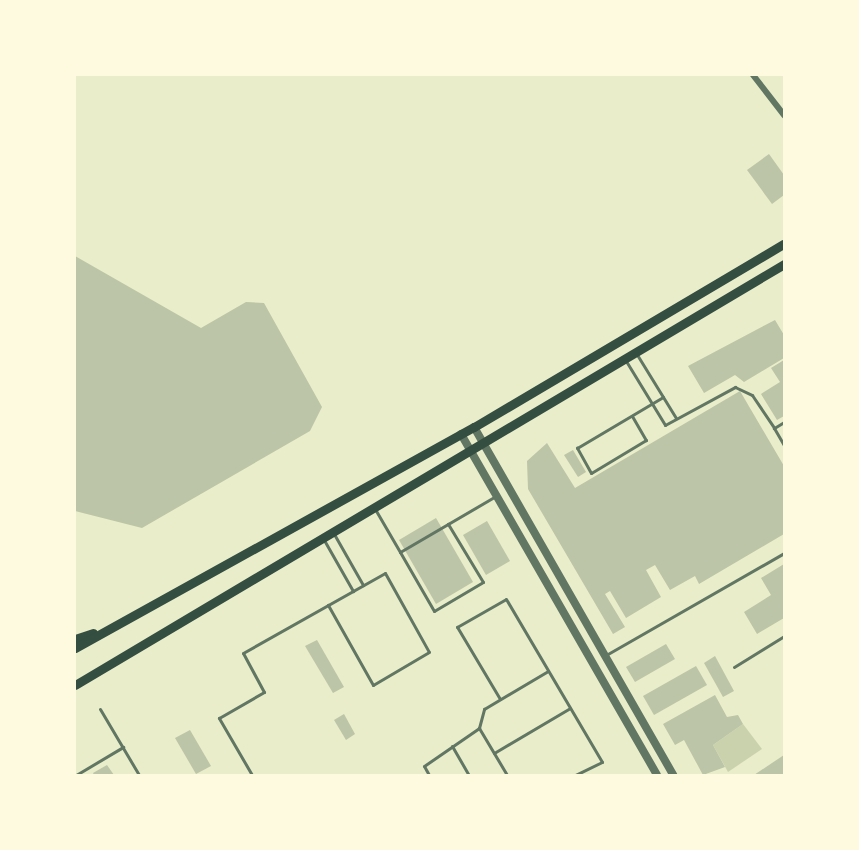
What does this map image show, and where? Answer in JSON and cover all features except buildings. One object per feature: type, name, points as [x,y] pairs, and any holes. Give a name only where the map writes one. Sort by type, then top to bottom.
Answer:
[{"type":"main road","points":[[75,648],[474,427],[784,244]]},
{"type":"main road","points":[[75,685],[784,264]]},
{"type":"main road","points":[[75,639],[110,628]]},
{"type":"street","points":[[753,75],[784,115]]},
{"type":"street","points":[[474,427],[673,775]]},
{"type":"street","points":[[461,434],[656,775]]},
{"type":"lane","points":[[636,353],[676,418]]},
{"type":"lane","points":[[625,359],[665,425],[735,387],[752,394],[784,445]]},
{"type":"lane","points":[[632,416],[646,440],[591,473],[577,448],[663,397]]},
{"type":"lane","points":[[774,428],[784,422]]},
{"type":"lane","points":[[400,552],[497,495]]},
{"type":"lane","points":[[375,508],[434,611],[483,582],[448,524]]},
{"type":"lane","points":[[334,532],[363,585]]},
{"type":"lane","points":[[323,538],[353,591]]},
{"type":"lane","points":[[604,656],[784,553]]},
{"type":"lane","points":[[252,775],[219,718],[264,692],[243,653],[363,585],[385,573],[429,652],[373,685],[328,605]]},
{"type":"lane","points":[[500,699],[457,627],[506,599],[602,762],[574,775]]},
{"type":"lane","points":[[734,667],[784,636]]},
{"type":"lane","points":[[429,775],[424,766],[479,728],[484,708],[548,671]]},
{"type":"lane","points":[[494,753],[570,708]]},
{"type":"lane","points":[[100,709],[139,775]]},
{"type":"lane","points":[[479,728],[507,775]]},
{"type":"lane","points":[[452,746],[469,775]]},
{"type":"lane","points":[[76,775],[123,747]]},
{"type":"green space","points":[[743,724],[762,749],[728,772],[713,745]]}]
